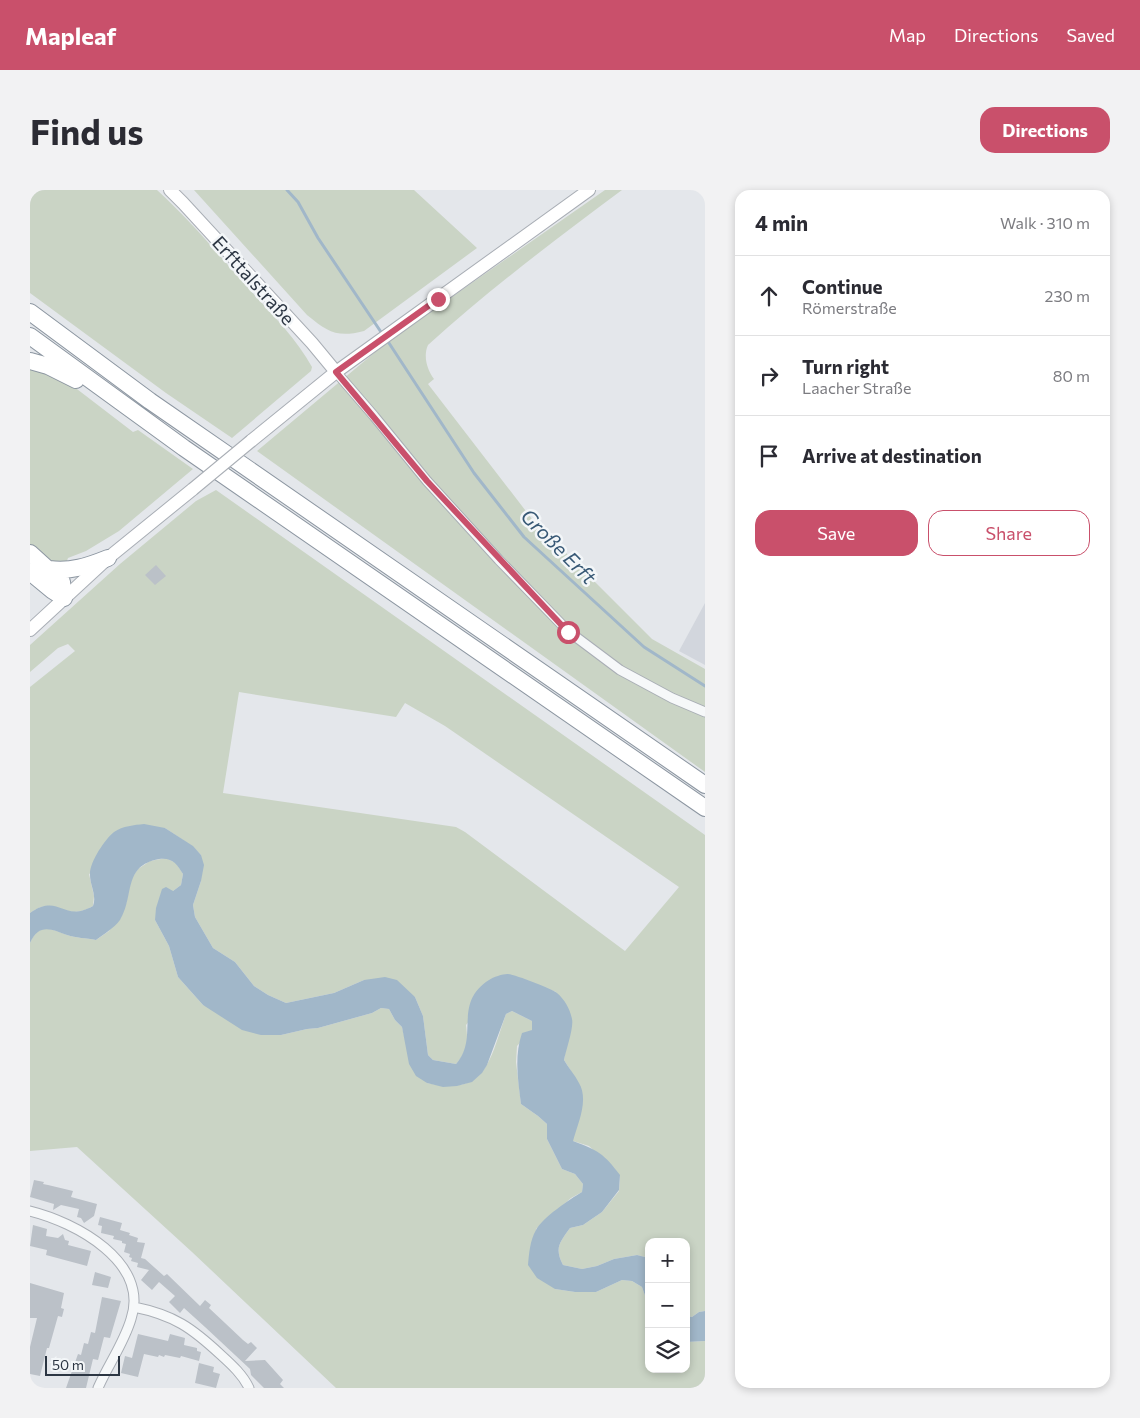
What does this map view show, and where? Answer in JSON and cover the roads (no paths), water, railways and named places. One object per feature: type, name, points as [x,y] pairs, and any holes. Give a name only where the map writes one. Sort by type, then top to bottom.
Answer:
[{"type":"highway","points":[[30,303],[48,326]]},
{"type":"highway","points":[[30,312],[150,401],[705,785]]},
{"type":"highway","points":[[30,336],[98,387],[299,528],[705,808]]},
{"type":"highway","points":[[30,361],[48,366],[75,379],[98,387]]},
{"type":"highway","points":[[30,553],[62,582],[64,598]]},
{"type":"highway","points":[[49,569],[78,569],[108,558]]},
{"type":"highway","points":[[30,572],[64,598]]},
{"type":"main road","name":"Erfttalstraße","points":[[170,190],[312,343],[336,372]]},
{"type":"main road","points":[[30,630],[108,558],[336,372],[589,190]]},
{"type":"street","points":[[336,372],[427,481],[568,632],[620,670],[672,698],[705,712]]},
{"type":"street","points":[[30,1211],[78,1229],[107,1250],[121,1265],[129,1278],[134,1307],[129,1325],[98,1388]]},
{"type":"street","points":[[134,1307],[166,1315],[199,1334],[230,1364],[249,1388]]},
{"type":"water","points":[[144,824],[165,828],[193,846],[201,855],[204,865],[193,905],[195,917],[213,948],[235,962],[254,986],[286,1003],[334,993],[364,980],[385,977],[397,980],[415,997],[423,1016],[428,1055],[433,1060],[456,1064],[463,1054],[466,1043],[472,999],[478,989],[489,980],[507,974],[525,979],[557,993],[568,1008],[572,1023],[564,1060],[579,1083],[583,1097],[582,1112],[573,1141],[589,1147],[600,1154],[620,1175],[619,1190],[602,1212],[583,1225],[570,1228],[566,1233],[559,1245],[560,1259],[563,1265],[582,1269],[597,1266],[614,1259],[637,1255],[645,1257],[645,1296],[642,1287],[632,1281],[622,1280],[596,1292],[575,1292],[555,1289],[537,1278],[528,1265],[531,1243],[539,1225],[557,1209],[582,1192],[583,1184],[575,1174],[562,1169],[547,1139],[547,1124],[521,1104],[517,1068],[518,1051],[522,1033],[532,1030],[532,1021],[512,1011],[506,1014],[487,1065],[482,1073],[472,1082],[443,1087],[427,1083],[416,1076],[409,1064],[402,1027],[395,1020],[389,1009],[381,1008],[372,1013],[318,1028],[281,1035],[261,1035],[242,1030],[203,1005],[178,977],[169,946],[155,920],[156,908],[162,889],[166,887],[173,891],[181,885],[183,874],[176,864],[167,859],[159,859],[139,868],[131,883],[120,920],[96,940],[74,937],[46,929],[37,932],[30,943],[30,913],[40,907],[54,906],[76,911],[93,906],[94,898],[90,879],[92,864],[106,840],[114,832],[132,825]]},
{"type":"water","points":[[705,1311],[705,1341],[690,1342],[690,1317]]},
{"type":"waterway","name":"Große Erft","points":[[287,190],[298,202],[318,238],[383,335]]},
{"type":"waterway","name":"Große Erft","points":[[387,340],[474,473],[524,537],[644,647],[705,686]]}]
